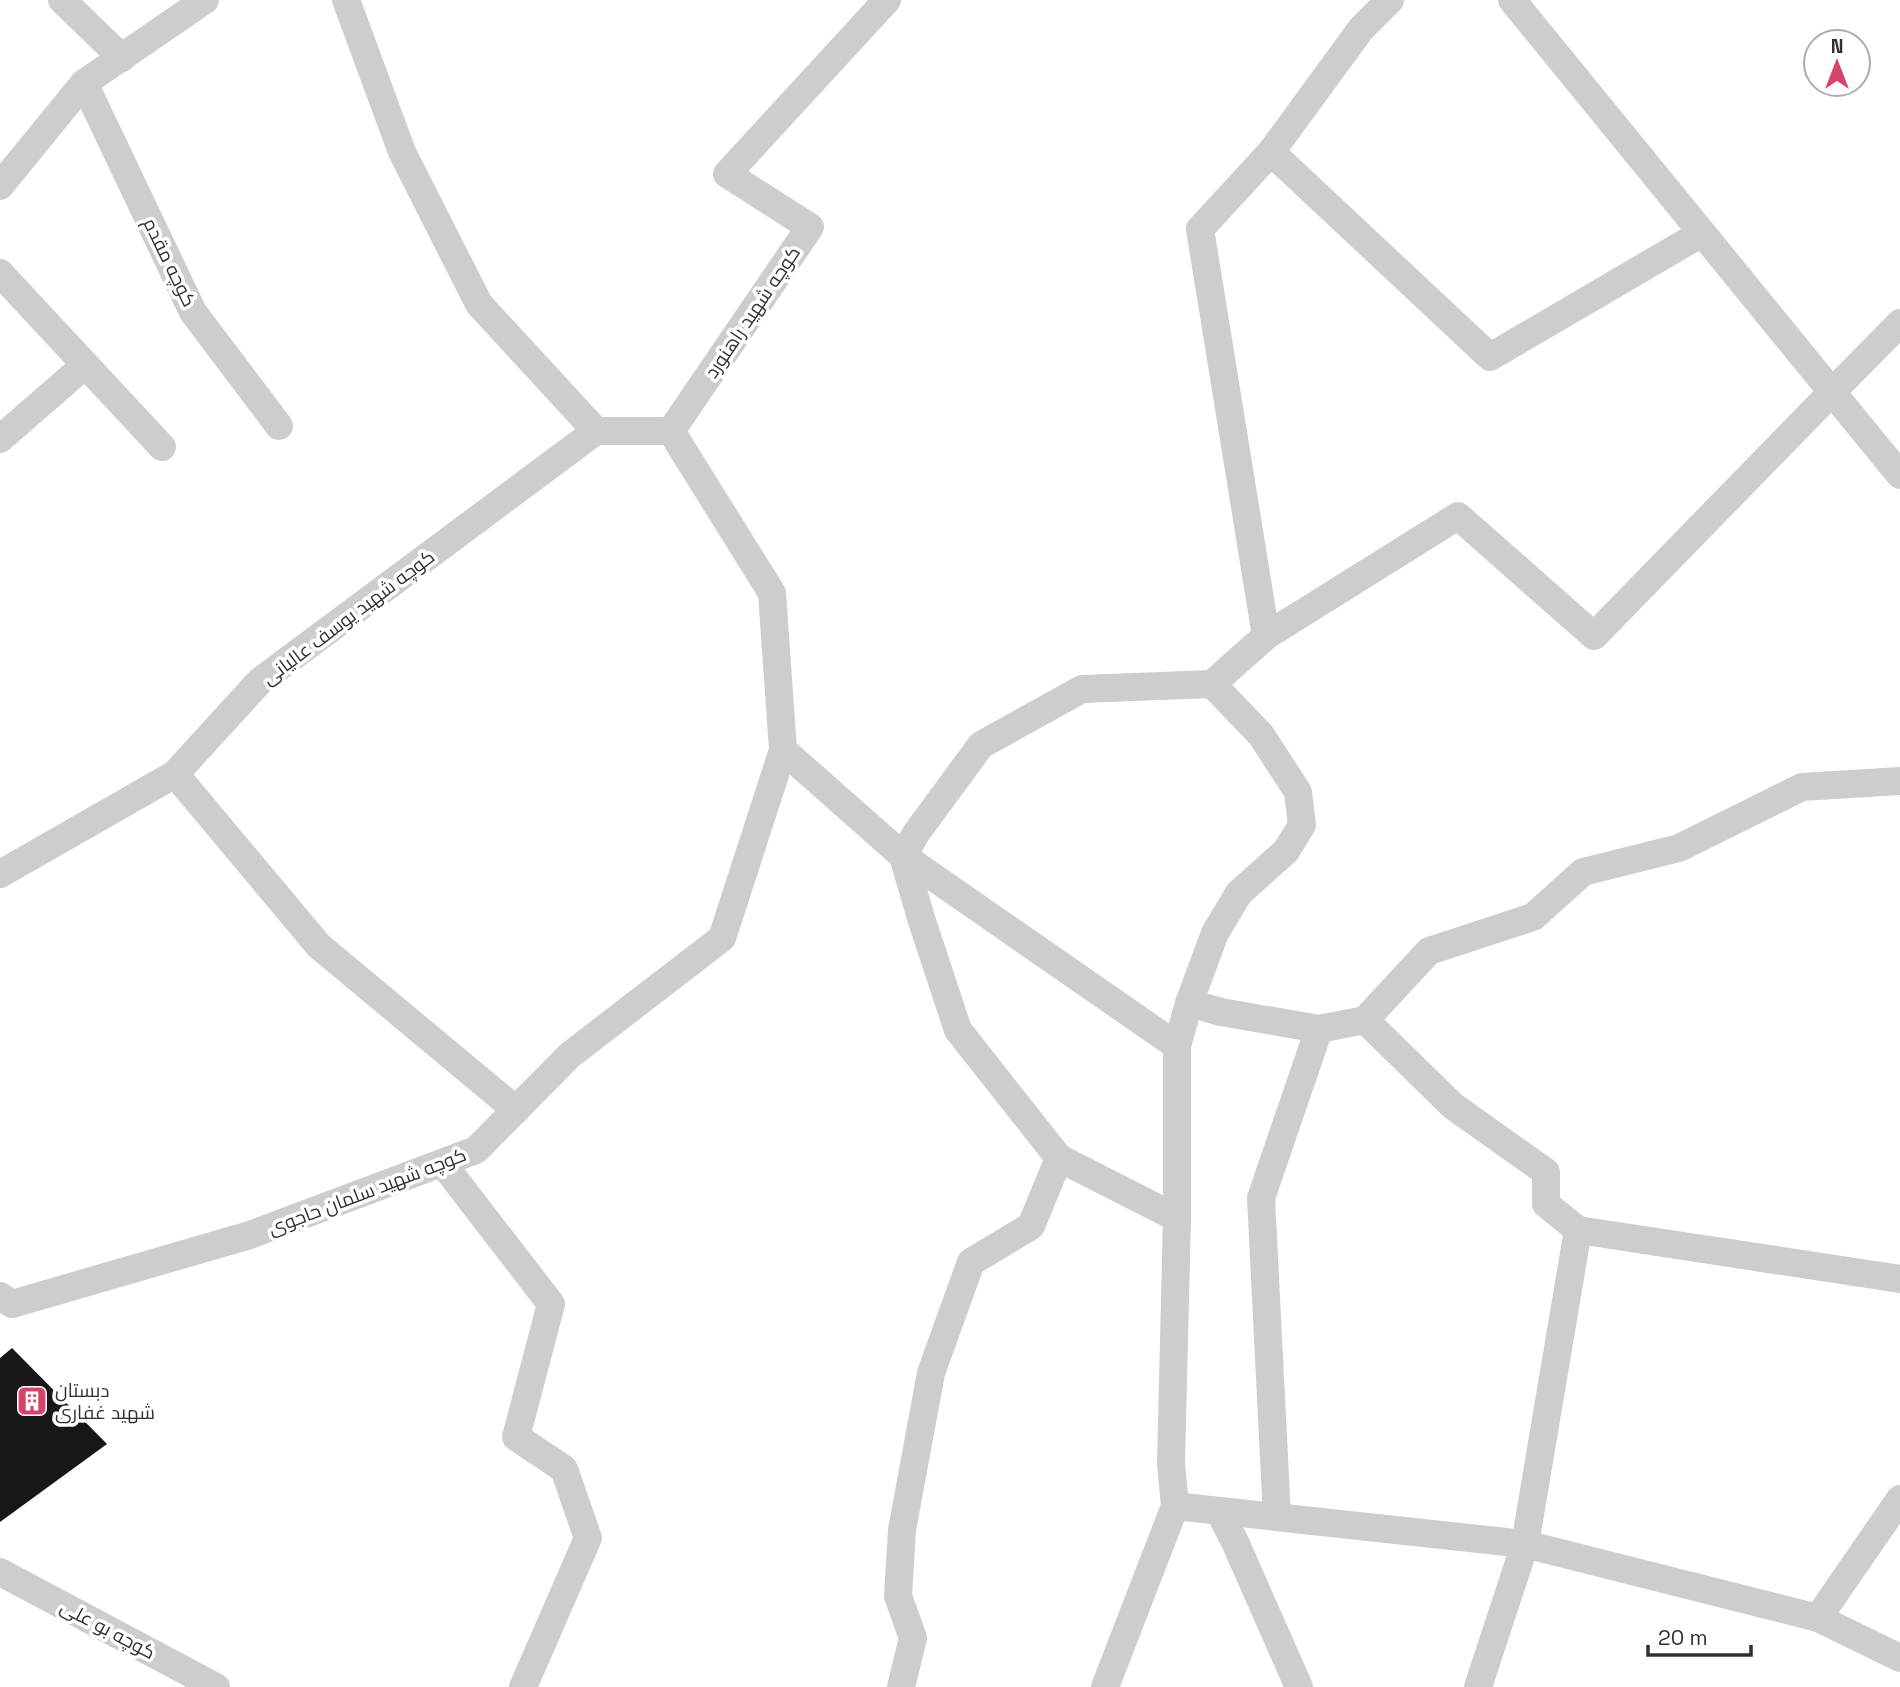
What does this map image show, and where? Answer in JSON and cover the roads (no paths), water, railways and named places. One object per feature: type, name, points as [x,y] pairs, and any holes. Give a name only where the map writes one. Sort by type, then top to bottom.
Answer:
[{"type":"street","points":[[62,0],[122,58]]},
{"type":"street","points":[[0,186],[84,83],[205,0]]},
{"type":"street","points":[[346,0],[402,152],[479,304],[596,431],[671,431],[772,593],[783,750],[903,856],[1177,1046]]},
{"type":"street","name":"کوچه شهید راهنورد","points":[[671,431],[810,227],[727,174],[887,0]]},
{"type":"street","points":[[1266,636],[1200,229],[1271,152],[1361,29],[1391,0]]},
{"type":"street","points":[[1512,0],[1900,475]]},
{"type":"street","name":"کوچه مقدم","points":[[84,83],[194,312],[279,426]]},
{"type":"street","points":[[1271,152],[1490,357],[1702,233]]},
{"type":"street","points":[[0,274],[162,447]]},
{"type":"street","points":[[1177,1218],[1059,1158],[958,1030],[920,918],[903,856],[917,832],[981,744],[1082,689],[1213,684],[1266,636],[1458,516],[1594,636],[1900,323]]},
{"type":"street","points":[[0,439],[85,365]]},
{"type":"street","name":"کوچه شهید یوسف عالیانی","points":[[0,874],[175,774],[260,681],[596,431]]},
{"type":"street","points":[[1104,1687],[1175,1506],[1171,1462],[1177,1218],[1177,1046],[1189,1003],[1216,933],[1239,893],[1286,851],[1302,825],[1298,792],[1261,735],[1213,684]]},
{"type":"street","name":"کوچه شهید سلمان حاجوی","points":[[0,1296],[12,1304],[250,1236],[477,1150],[570,1055],[722,938],[783,750]]},
{"type":"street","points":[[175,774],[319,946],[516,1110]]},
{"type":"street","points":[[1189,1003],[1221,1012],[1320,1028],[1365,1020],[1429,951],[1533,917],[1584,872],[1679,848],[1802,787],[1900,781]]},
{"type":"street","points":[[1365,1020],[1453,1105],[1546,1172],[1546,1204],[1578,1230],[1900,1279]]},
{"type":"street","points":[[1277,1517],[1261,1198],[1320,1028]]},
{"type":"street","points":[[901,1687],[913,1638],[898,1597],[902,1530],[931,1373],[971,1262],[1031,1226],[1059,1158]]},
{"type":"street","points":[[443,1164],[551,1304],[516,1437],[565,1469],[588,1538],[523,1687]]},
{"type":"street","points":[[1478,1687],[1525,1544],[1578,1230]]},
{"type":"street","points":[[1818,1618],[1900,1499]]},
{"type":"street","points":[[1175,1506],[1525,1544],[1818,1618],[1900,1658]]},
{"type":"street","points":[[1219,1511],[1299,1687]]},
{"type":"street","name":"کوچه بو علی","points":[[0,1572],[216,1687]]},
{"type":"place","name":"دبستان شهید غفاری","points":[[32,1401]]}]
